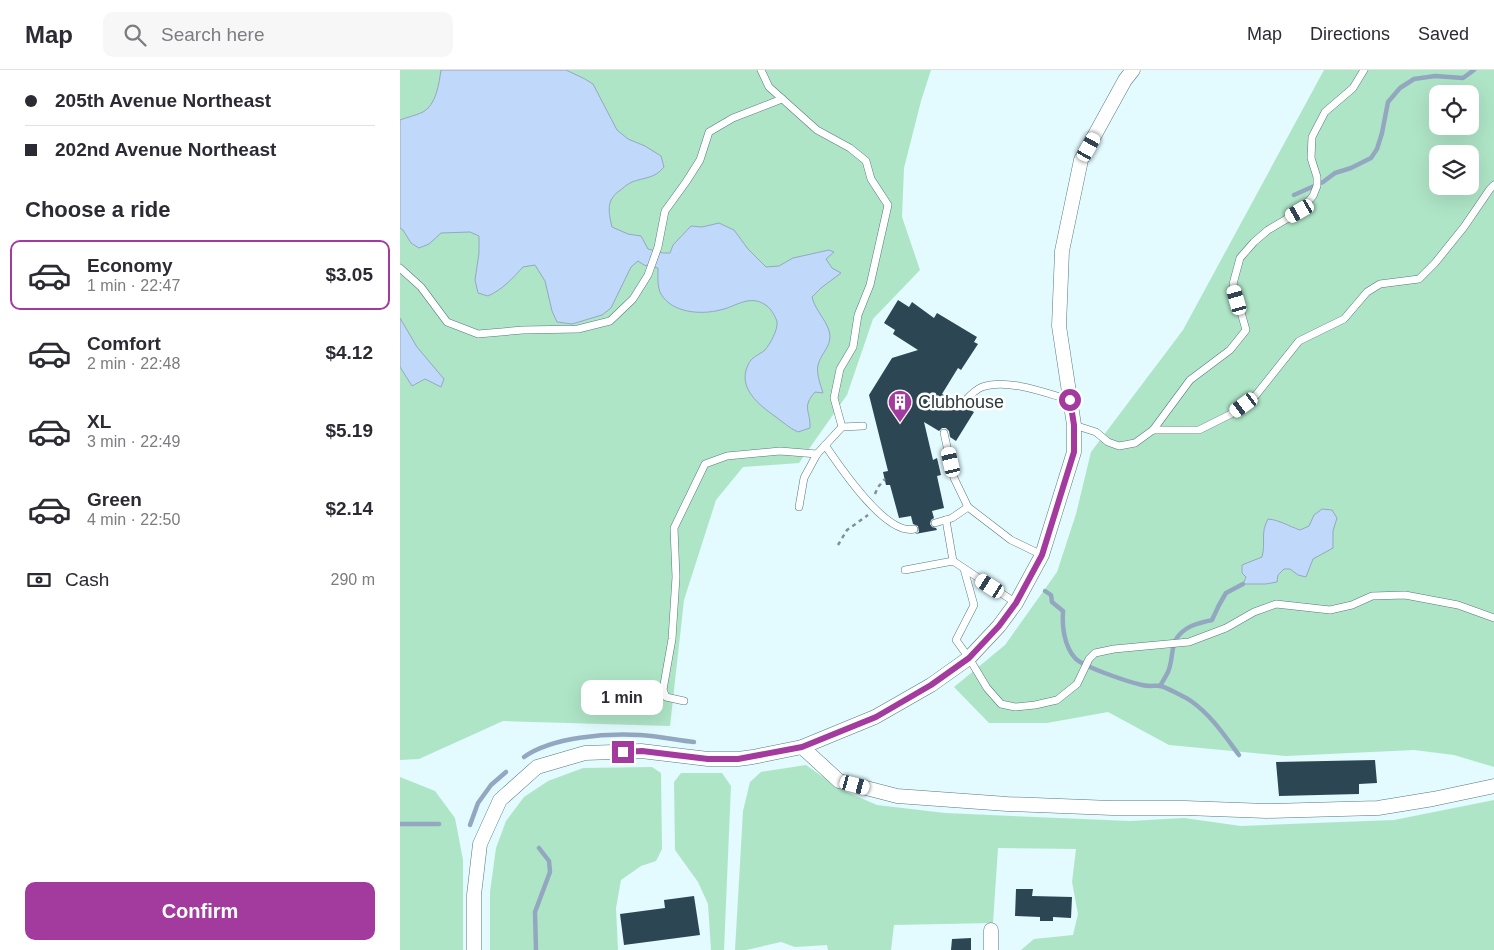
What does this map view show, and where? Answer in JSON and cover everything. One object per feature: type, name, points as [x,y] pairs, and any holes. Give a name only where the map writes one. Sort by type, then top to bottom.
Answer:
[{"type":"street","points":[[474,950],[474,896],[480,844],[500,800],[537,767],[585,753],[642,751],[708,759],[738,759],[802,747],[876,717],[931,685],[969,658],[999,626],[1016,603],[1042,555],[1074,452],[1074,425],[1059,326],[1062,251],[1081,160],[1125,80],[1133,70]]},
{"type":"street","points":[[802,747],[839,781],[897,796],[1007,804],[1267,811],[1378,808],[1494,786]]},
{"type":"street","points":[[991,930],[991,950]]},
{"type":"lane","points":[[761,70],[769,87],[817,130],[850,148],[866,161],[871,179],[888,205],[870,285],[858,315],[853,348],[840,369],[834,398],[842,427]]},
{"type":"lane","points":[[1074,425],[1096,432],[1108,442],[1119,446],[1135,444],[1153,430],[1190,380],[1230,350],[1246,330],[1233,284],[1240,258],[1268,230],[1300,211],[1313,196],[1317,186],[1317,177],[1311,158],[1312,137],[1325,112],[1353,88],[1364,70]]},
{"type":"lane","points":[[400,268],[421,287],[447,322],[478,334],[523,330],[578,329],[610,321],[633,299],[648,274],[658,247],[665,210],[700,160],[709,132],[732,118],[782,99]]},
{"type":"lane","points":[[1153,430],[1199,430],[1230,414],[1256,395],[1298,341],[1344,319],[1367,292],[1380,284],[1419,279],[1435,263],[1464,227],[1494,185]]},
{"type":"lane","points":[[961,405],[980,388],[995,384],[1016,386],[1070,400]]},
{"type":"lane","points":[[799,507],[804,478],[817,454],[842,427],[863,426]]},
{"type":"lane","points":[[944,434],[954,478],[968,507],[1011,540],[1042,555]]},
{"type":"lane","points":[[825,445],[842,470],[894,525],[909,530],[914,529]]},
{"type":"lane","points":[[684,701],[666,696],[663,690],[672,639],[676,577],[674,528],[705,464],[727,456],[780,451],[817,454]]},
{"type":"lane","points":[[935,523],[952,518],[968,507]]},
{"type":"lane","points":[[946,520],[953,561],[1016,603]]},
{"type":"lane","points":[[904,570],[953,561]]},
{"type":"lane","points":[[964,569],[974,605],[956,640],[987,688],[1000,704],[1015,707],[1058,700],[1077,684],[1089,659],[1095,653],[1114,649],[1189,642],[1226,628],[1254,612],[1276,604],[1330,610],[1352,605],[1372,596],[1405,595],[1458,605],[1494,618]]},
{"type":"path","points":[[838,545],[847,530],[870,514],[878,487],[885,479]]},
{"type":"green space","points":[[400,70],[931,70],[904,168],[902,217],[920,270],[873,319],[847,395],[799,463],[743,467],[716,500],[684,600],[670,726],[503,721],[419,759],[400,760]]},
{"type":"green space","points":[[1324,70],[1494,70],[1494,767],[1454,755],[1414,750],[1286,756],[1169,745],[1108,712],[1047,723],[989,723],[954,687],[1005,645],[1057,572],[1076,514],[1091,452],[1183,330]]},
{"type":"green space","points":[[806,765],[840,789],[877,805],[945,813],[1130,821],[1184,818],[1241,826],[1394,820],[1494,800],[1494,950],[1021,950],[1034,939],[1073,935],[1078,914],[1072,882],[1076,849],[998,848],[993,923],[894,925],[891,950],[828,950],[827,945],[795,947],[781,942],[746,950],[735,950],[743,811],[750,782],[761,772]]},
{"type":"green space","points":[[652,767],[661,773],[662,849],[656,861],[641,866],[621,880],[616,908],[618,950],[490,950],[490,892],[496,848],[506,821],[524,797],[548,781],[583,768]]},
{"type":"green space","points":[[681,773],[722,773],[731,786],[724,950],[711,950],[708,904],[698,882],[675,850],[674,782]]},
{"type":"green space","points":[[400,777],[435,791],[455,818],[463,860],[463,950],[400,950]]},
{"type":"water","points":[[441,70],[566,70],[593,84],[617,130],[628,139],[645,146],[661,156],[664,167],[660,171],[653,176],[627,185],[613,197],[610,205],[612,227],[628,234],[641,236],[648,249],[670,253],[673,245],[691,226],[702,227],[719,223],[734,230],[748,249],[766,267],[779,266],[793,258],[829,250],[834,252],[826,259],[832,268],[841,273],[812,297],[830,336],[829,343],[818,366],[818,377],[823,393],[815,392],[808,402],[810,428],[798,432],[792,429],[757,401],[745,381],[745,373],[749,362],[765,350],[773,337],[777,325],[772,311],[761,302],[743,302],[712,312],[679,309],[661,294],[658,285],[658,268],[644,265],[638,261],[631,267],[611,308],[602,315],[572,324],[557,322],[552,311],[545,281],[535,265],[523,267],[503,287],[488,296],[478,293],[475,280],[479,253],[479,236],[470,232],[441,233],[429,244],[419,248],[411,243],[400,228],[400,120],[417,115],[427,109],[436,94]]},
{"type":"water","points":[[400,318],[417,347],[444,379],[441,387],[425,379],[412,386],[400,367]]},
{"type":"water","points":[[1322,509],[1332,510],[1337,518],[1333,531],[1333,548],[1313,559],[1306,577],[1298,575],[1290,569],[1284,569],[1278,575],[1277,582],[1243,584],[1246,577],[1242,573],[1242,565],[1262,557],[1264,529],[1268,519],[1300,530],[1309,526],[1314,515]]},
{"type":"building","name":"Clubhouse","points":[[898,300],[909,307],[912,302],[934,318],[937,313],[977,337],[974,342],[978,344],[961,370],[958,368],[942,394],[957,402],[956,406],[958,409],[966,408],[974,412],[956,441],[950,437],[949,431],[946,428],[942,428],[939,431],[924,422],[933,460],[937,458],[941,475],[937,476],[944,508],[932,511],[934,518],[930,524],[937,530],[915,534],[919,532],[918,526],[913,524],[911,516],[899,518],[890,485],[886,485],[883,472],[888,471],[869,395],[892,358],[918,350],[893,334],[895,330],[884,323]]},
{"type":"building","points":[[630,685],[648,690],[642,714],[623,710]]},
{"type":"building","points":[[1375,760],[1377,783],[1359,784],[1359,794],[1279,796],[1276,762]]},
{"type":"building","points":[[1016,889],[1033,889],[1032,896],[1072,897],[1071,918],[1053,917],[1053,921],[1040,921],[1040,917],[1015,916]]},
{"type":"building","points":[[694,896],[700,935],[624,945],[620,914],[665,908],[664,900]]},
{"type":"building","points":[[971,938],[971,950],[951,950],[952,939]]},
{"type":"waterway","points":[[1294,195],[1323,182],[1335,173],[1351,168],[1371,158],[1377,149],[1382,133],[1388,102],[1400,88],[1414,79],[1435,76],[1463,78],[1474,70]]},
{"type":"waterway","points":[[1160,686],[1168,672],[1174,643],[1180,634],[1192,626],[1212,620],[1226,593],[1243,584]]},
{"type":"waterway","points":[[1045,591],[1051,595],[1052,602],[1063,611],[1064,636],[1068,648],[1075,658],[1087,666],[1107,674],[1142,685],[1161,686],[1189,700],[1211,719],[1239,755]]},
{"type":"waterway","points":[[524,757],[549,745],[596,736],[640,735],[694,742]]},
{"type":"waterway","points":[[470,825],[478,803],[491,785],[506,772]]},
{"type":"waterway","points":[[400,824],[439,824]]},
{"type":"waterway","points":[[536,950],[535,912],[550,872],[549,861],[539,848]]},
{"type":"place","name":"Clubhouse","points":[[900,423]]},
{"type":"route","points":[[623,752],[642,751],[708,759],[738,759],[802,747],[876,717],[931,685],[969,658],[999,626],[1016,603],[1042,555],[1074,452],[1074,425],[1070,400]]}]
